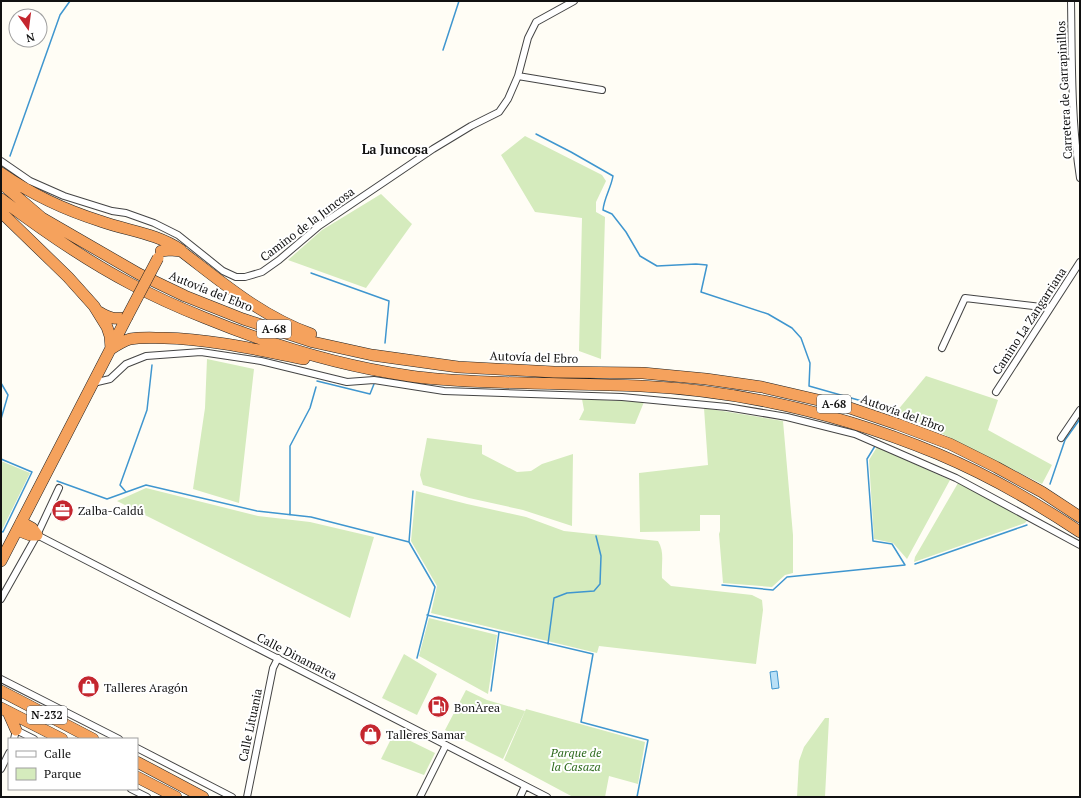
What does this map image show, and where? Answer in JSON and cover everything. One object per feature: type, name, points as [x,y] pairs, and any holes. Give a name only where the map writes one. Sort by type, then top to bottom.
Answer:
[{"type":"highway","points":[[1,173],[38,196],[69,210],[102,222],[150,234],[169,236],[181,250],[248,302],[269,315],[305,332],[384,357]]},
{"type":"highway","name":"Autovía del Ebro","points":[[1,183],[42,218],[139,274],[185,296],[243,319],[313,342],[384,357],[458,367],[554,372],[643,373],[706,379],[762,387],[844,406],[950,444],[1042,492],[1080,517]]},
{"type":"highway","name":"Autovía del Ebro","points":[[1,199],[74,251],[131,284],[176,306],[236,331],[273,343],[367,369],[412,377],[650,387],[702,391],[760,400],[839,418],[891,435],[926,449],[990,479],[1034,503],[1080,532]]},
{"type":"highway","points":[[1,212],[68,277],[98,312],[108,331],[111,349]]},
{"type":"highway","points":[[150,234],[159,254]]},
{"type":"highway","points":[[1,561],[169,236]]},
{"type":"highway","points":[[159,254],[170,250],[181,250]]},
{"type":"highway","points":[[98,312],[110,318],[118,319],[127,317]]},
{"type":"highway","points":[[127,317],[133,329],[147,337]]},
{"type":"highway","points":[[111,349],[125,341],[147,337],[198,340],[356,369],[367,369]]},
{"type":"highway","points":[[19,526],[30,535],[37,535]]},
{"type":"highway","name":"N-232","points":[[1,690],[91,738]]},
{"type":"highway","points":[[5,710],[15,734]]},
{"type":"highway","name":"N-232","points":[[5,710],[60,738]]},
{"type":"highway","points":[[138,763],[203,797]]},
{"type":"highway","points":[[138,778],[176,797]]},
{"type":"street","name":"Camino de la Juncosa","points":[[1,161],[30,182],[64,196],[112,211],[126,213],[154,223],[169,236],[178,235],[223,271],[236,277],[245,278],[262,272],[279,260],[319,226],[427,153],[471,126],[499,112],[508,99],[518,76],[528,38],[536,22],[574,1]]},
{"type":"street","name":"Carretera de Garrapinillos","points":[[1071,1],[1073,96],[1076,146],[1080,178]]},
{"type":"street","points":[[518,76],[602,90]]},
{"type":"street","points":[[1073,83],[1080,83]]},
{"type":"street","points":[[1073,96],[1080,95]]},
{"type":"street","name":"Camino La Zangarriana","points":[[996,392],[1080,262]]},
{"type":"street","points":[[942,348],[965,298],[1050,308]]},
{"type":"street","points":[[93,384],[110,379],[126,364],[146,356],[201,352],[262,361],[347,382],[374,380],[444,391],[622,397],[727,407],[787,417],[856,434],[956,478],[1080,545]]},
{"type":"street","points":[[1061,438],[1080,410]]},
{"type":"street","points":[[1,599],[37,535],[59,488]]},
{"type":"street","name":"Calle Dinamarca","points":[[37,535],[547,797]]},
{"type":"street","name":"Calle Lituania","points":[[247,797],[274,668],[278,658]]},
{"type":"street","points":[[1,679],[116,738]]},
{"type":"street","points":[[15,734],[30,738]]},
{"type":"street","points":[[420,797],[446,745]]},
{"type":"street","points":[[138,749],[232,797]]},
{"type":"street","points":[[1,769],[8,755]]},
{"type":"street","points":[[520,797],[525,786]]},
{"type":"street","points":[[133,790],[147,797]]},
{"type":"green space","points":[[525,136],[602,175],[606,181],[596,202],[596,212],[605,217],[601,359],[579,351],[582,218],[535,212],[501,155]]},
{"type":"green space","points":[[381,194],[412,224],[366,288],[288,260],[322,230]]},
{"type":"green space","points":[[207,359],[254,369],[239,503],[193,489],[205,408]]},
{"type":"green space","points":[[926,376],[998,400],[988,430],[1052,465],[1042,484],[897,411]]},
{"type":"green space","points":[[582,399],[644,402],[635,424],[579,420],[584,410]]},
{"type":"green space","points":[[704,408],[783,421],[793,535],[793,573],[785,575],[772,587],[723,583],[719,534],[720,515],[700,515],[700,531],[640,532],[639,473],[708,465]]},
{"type":"green space","points":[[427,438],[482,445],[482,454],[517,472],[531,471],[542,464],[573,454],[572,526],[523,510],[469,498],[423,485],[420,475]]},
{"type":"green space","points":[[877,447],[950,480],[907,559],[893,543],[874,539],[869,460]]},
{"type":"green space","points":[[1,461],[30,473],[2,530],[1,530]]},
{"type":"green space","points":[[958,483],[1028,519],[1025,523],[914,562],[915,557]]},
{"type":"green space","points":[[146,488],[258,516],[310,522],[374,537],[350,618],[117,501]]},
{"type":"green space","points":[[416,491],[526,517],[564,531],[658,541],[662,554],[662,578],[671,586],[752,595],[762,600],[763,610],[756,664],[599,646],[597,653],[431,613],[437,586],[411,541]]},
{"type":"green space","points":[[429,618],[497,635],[488,694],[419,656]]},
{"type":"green space","points":[[404,654],[437,674],[417,715],[382,698]]},
{"type":"green space","points":[[466,690],[487,700],[525,711],[503,759],[445,730]]},
{"type":"green space","name":"Parque de la Casaza","points":[[526,709],[645,742],[638,784],[609,776],[605,797],[573,797],[504,760]]},
{"type":"green space","points":[[825,718],[829,718],[825,797],[797,797],[799,761],[804,747]]},
{"type":"green space","points":[[394,733],[435,753],[424,775],[381,759]]},
{"type":"water","points":[[777,671],[779,688],[772,689],[770,672]]},
{"type":"waterway","points":[[10,156],[60,15],[70,1]]},
{"type":"waterway","points":[[443,50],[459,1]]},
{"type":"waterway","points":[[536,134],[613,176],[603,210],[612,214],[626,232],[640,256],[657,266],[696,264],[707,265],[701,292],[768,314],[792,328],[801,338],[810,363],[809,386],[897,411]]},
{"type":"waterway","points":[[311,273],[389,301],[385,343]]},
{"type":"waterway","points":[[126,492],[120,485],[147,410],[152,365]]},
{"type":"waterway","points":[[317,381],[370,394],[374,384]]},
{"type":"waterway","points":[[1,383],[8,395],[1,419]]},
{"type":"waterway","points":[[290,515],[290,446],[310,408],[316,387]]},
{"type":"waterway","points":[[1050,484],[1065,440],[1080,419]]},
{"type":"waterway","points":[[722,585],[773,590],[787,577],[905,565],[892,544],[873,541],[867,459],[875,446]]},
{"type":"waterway","points":[[1,459],[32,472],[3,532],[1,531]]},
{"type":"waterway","points":[[57,481],[107,499],[146,485],[257,511],[311,517],[409,542],[435,587],[417,658]]},
{"type":"waterway","points":[[409,542],[413,491]]},
{"type":"waterway","points":[[915,564],[1027,525]]},
{"type":"waterway","points":[[548,644],[554,598],[567,593],[594,591],[600,584],[601,556],[596,536]]},
{"type":"waterway","points":[[427,615],[593,654],[581,722],[648,740],[637,797]]},
{"type":"waterway","points":[[491,691],[499,632]]},
{"type":"place","name":"Zalba-Caldú","points":[[63,510]]},
{"type":"place","name":"Talleres Aragón","points":[[89,687]]},
{"type":"place","name":"BonÀrea","points":[[439,707]]},
{"type":"place","name":"Talleres Samar","points":[[370,734]]},
{"type":"district","name":"La Juncosa","points":[[395,149]]}]
